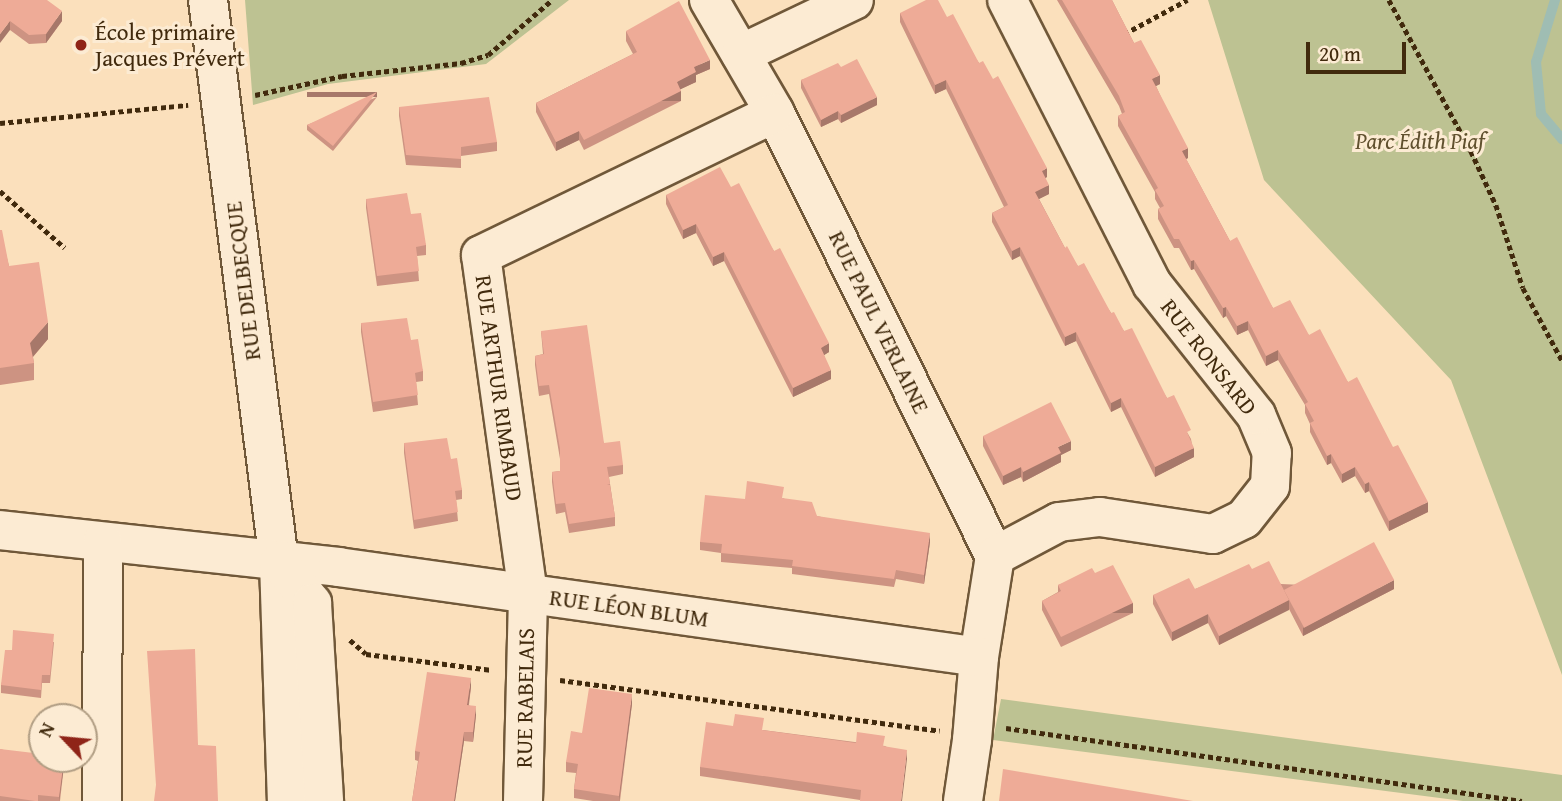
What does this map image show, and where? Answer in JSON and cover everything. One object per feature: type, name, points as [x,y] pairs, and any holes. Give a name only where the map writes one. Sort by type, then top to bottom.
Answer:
[{"type":"street","name":"RUE DELBECQUE","points":[[208,0],[279,562],[287,801]]},
{"type":"street","name":"RUE PAUL VERLAINE","points":[[709,0],[775,113],[995,556]]},
{"type":"street","points":[[741,54],[854,0]]},
{"type":"street","name":"RUE RONSARD","points":[[995,556],[1059,522],[1100,517],[1213,534],[1244,519],[1270,486],[1272,453],[1256,415],[1152,284],[1007,0]]},
{"type":"street","name":"RUE ARTHUR RIMBAUD","points":[[528,594],[481,255],[775,113]]},
{"type":"street","name":"RUE LÉON BLUM","points":[[0,530],[528,594],[979,657]]},
{"type":"street","points":[[102,801],[103,541]]},
{"type":"street","points":[[963,801],[973,732],[979,657],[995,556]]},
{"type":"street","points":[[279,562],[312,603],[316,632],[324,801]]},
{"type":"street","name":"RUE RABELAIS","points":[[523,801],[528,594]]},
{"type":"street","points":[[284,678],[306,729],[308,801]]},
{"type":"path","points":[[0,123],[220,102],[342,76],[461,63],[488,55],[552,0]]},
{"type":"path","points":[[1116,38],[1187,0]]},
{"type":"path","points":[[1389,0],[1471,151],[1496,205],[1523,288],[1562,360]]},
{"type":"path","points":[[0,191],[65,248]]},
{"type":"path","points":[[316,632],[335,633],[348,639],[366,654],[895,723],[953,733],[973,732],[1522,801]]},
{"type":"green space","points":[[245,0],[569,0],[486,64],[328,84],[253,105]]},
{"type":"green space","name":"Parc Édith Piaf","points":[[1208,0],[1562,0],[1562,675],[1451,380],[1264,180]]},
{"type":"green space","points":[[1001,699],[1562,775],[1562,801],[1463,801],[993,740]]},
{"type":"building","points":[[0,0],[47,0],[62,11],[46,34],[29,35],[10,21],[0,34]]},
{"type":"building","points":[[926,0],[938,0],[947,17],[953,14],[979,63],[983,61],[993,79],[998,76],[1047,168],[1042,171],[1049,185],[1035,192],[1065,248],[1067,246],[1078,266],[1084,263],[1111,313],[1114,312],[1124,331],[1132,328],[1167,398],[1174,395],[1191,430],[1187,432],[1194,448],[1155,467],[1121,398],[1111,403],[1076,332],[1065,337],[1020,247],[1012,251],[992,213],[1008,205],[946,80],[935,85],[900,13]]},
{"type":"building","points":[[1062,0],[1112,0],[1134,43],[1141,40],[1160,75],[1152,79],[1188,148],[1182,151],[1230,241],[1237,237],[1273,308],[1290,300],[1309,335],[1320,329],[1348,382],[1357,377],[1393,447],[1398,445],[1428,502],[1389,521],[1369,482],[1365,484],[1355,467],[1342,474],[1331,454],[1327,456],[1310,423],[1314,421],[1305,404],[1308,402],[1278,350],[1266,356],[1248,321],[1237,326],[1194,260],[1191,261],[1179,239],[1174,239],[1158,209],[1164,206],[1155,190],[1158,188],[1118,116],[1125,112],[1119,96]]},
{"type":"building","points":[[679,1],[710,60],[694,67],[696,72],[677,82],[681,91],[584,140],[579,131],[556,142],[536,103],[637,52],[626,31]]},
{"type":"building","points":[[857,59],[877,97],[841,115],[838,111],[821,120],[801,80],[838,63],[841,67]]},
{"type":"building","points":[[377,92],[333,146],[307,125]]},
{"type":"building","points":[[489,97],[497,142],[461,147],[461,159],[406,155],[399,107]]},
{"type":"building","points":[[720,167],[731,187],[739,183],[774,251],[780,248],[829,343],[821,348],[831,370],[793,388],[724,252],[713,257],[696,224],[683,230],[666,195]]},
{"type":"building","points":[[407,193],[411,214],[421,213],[426,245],[416,247],[419,271],[377,276],[366,199]]},
{"type":"building","points":[[0,230],[9,266],[39,262],[48,322],[30,343],[34,363],[0,368]]},
{"type":"building","points":[[407,318],[411,340],[418,339],[423,371],[415,373],[418,395],[373,402],[361,323]]},
{"type":"building","points":[[587,325],[604,443],[620,441],[623,465],[607,467],[610,484],[607,485],[610,485],[615,517],[569,524],[565,503],[556,504],[552,472],[560,471],[560,449],[549,385],[539,386],[535,356],[544,354],[541,331]]},
{"type":"building","points":[[1051,402],[1071,441],[1058,447],[1061,453],[1023,472],[1021,467],[1003,476],[983,436]]},
{"type":"building","points":[[447,438],[451,459],[457,458],[462,490],[455,491],[458,512],[414,520],[404,443]]},
{"type":"building","points":[[747,481],[784,487],[782,498],[812,502],[817,516],[930,533],[924,575],[896,570],[894,579],[792,566],[793,560],[721,553],[722,544],[700,542],[705,495],[745,499]]},
{"type":"building","points":[[1374,542],[1394,580],[1304,628],[1284,590]]},
{"type":"building","points":[[1269,561],[1289,600],[1219,636],[1208,614],[1172,632],[1153,595],[1189,578],[1195,589],[1249,564],[1252,569]]},
{"type":"building","points":[[1113,565],[1133,603],[1061,637],[1042,601],[1061,591],[1058,585],[1092,568],[1095,573]]},
{"type":"building","points":[[13,630],[54,634],[50,675],[42,675],[41,690],[1,685],[5,650],[12,650]]},
{"type":"building","points":[[195,649],[198,745],[216,746],[218,801],[154,801],[156,785],[147,651]]},
{"type":"building","points":[[427,672],[471,678],[467,705],[476,706],[473,732],[464,732],[454,801],[412,801],[420,752],[415,751]]},
{"type":"building","points":[[589,688],[632,694],[619,796],[574,789],[578,764],[566,762],[571,731],[582,733]]},
{"type":"building","points":[[735,714],[764,718],[762,730],[856,743],[857,732],[885,736],[883,746],[907,750],[901,801],[860,801],[861,790],[700,767],[706,722],[733,726]]},
{"type":"building","points":[[0,749],[28,752],[28,773],[62,773],[59,797],[38,795],[38,801],[35,801],[0,796]]},
{"type":"building","points":[[1003,769],[1193,801],[999,801]]},
{"type":"waterway","points":[[1555,0],[1536,62],[1541,114],[1562,139]]},
{"type":"place","name":"École primaire Jacques Prévert","points":[[81,45]]}]
